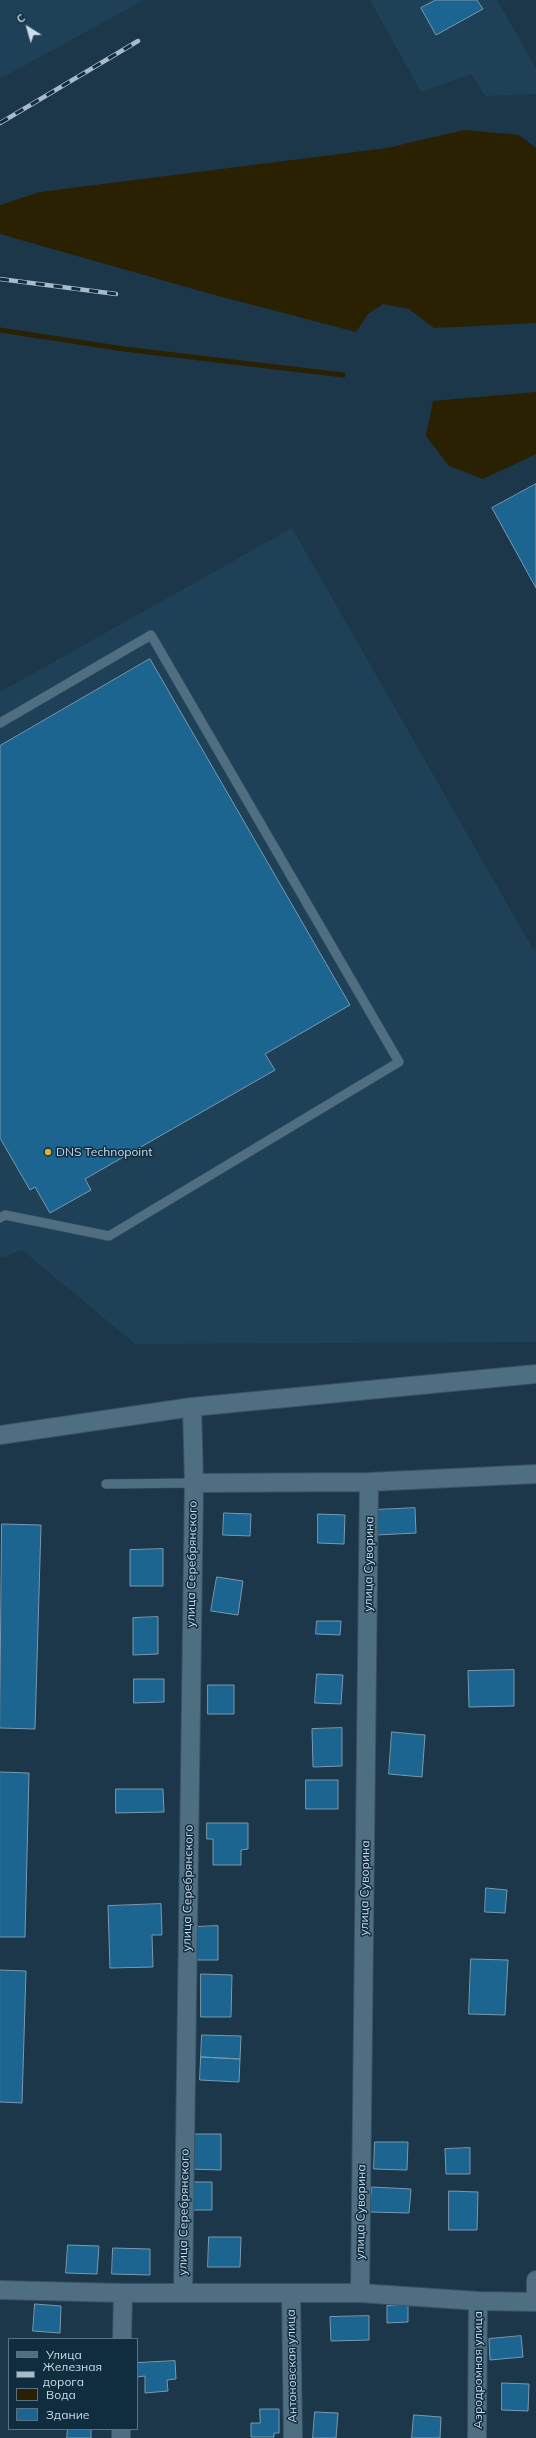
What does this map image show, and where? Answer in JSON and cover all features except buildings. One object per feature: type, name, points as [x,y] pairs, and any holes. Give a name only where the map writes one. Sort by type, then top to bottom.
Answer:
[{"type":"street","points":[[0,1435],[192,1407],[536,1374]]},
{"type":"street","name":"улица Серебрянского","points":[[183,2293],[194,1483],[192,1407]]},
{"type":"street","points":[[194,1483],[370,1482],[536,1474]]},
{"type":"street","name":"улица Суворина","points":[[360,2294],[370,1482]]},
{"type":"street","points":[[0,2290],[123,2293],[360,2294],[478,2302],[536,2302],[536,2280]]},
{"type":"street","points":[[122,2338],[123,2293]]},
{"type":"street","name":"Антоновская улица","points":[[291,2294],[293,2438]]},
{"type":"street","name":"Аэродромная улица","points":[[477,2438],[478,2302]]},
{"type":"lane","points":[[0,723],[151,635],[399,1062],[109,1236],[2,1216],[0,1206]]},
{"type":"lane","points":[[106,1484],[194,1483]]},
{"type":"shaded area","points":[[0,0],[144,0],[0,79]]},
{"type":"shaded area","points":[[370,0],[497,0],[536,68],[536,94],[485,96],[471,74],[421,92]]},
{"type":"shaded area","points":[[292,528],[533,949],[536,948],[536,1342],[135,1344],[22,1250],[2,1258],[0,1255],[0,692]]},
{"type":"water","points":[[464,130],[519,135],[536,148],[536,323],[434,328],[409,309],[383,304],[368,314],[356,332],[211,294],[0,234],[0,205],[40,192],[387,148]]},
{"type":"water","points":[[536,392],[536,454],[483,479],[449,466],[426,436],[433,401]]},
{"type":"waterway","points":[[0,330],[124,349],[343,375]]},
{"type":"railway","points":[[0,123],[138,41]]},
{"type":"railway","points":[[0,279],[116,294]]},
{"type":"place","name":"DNS Technopoint","points":[[48,1152]]}]
